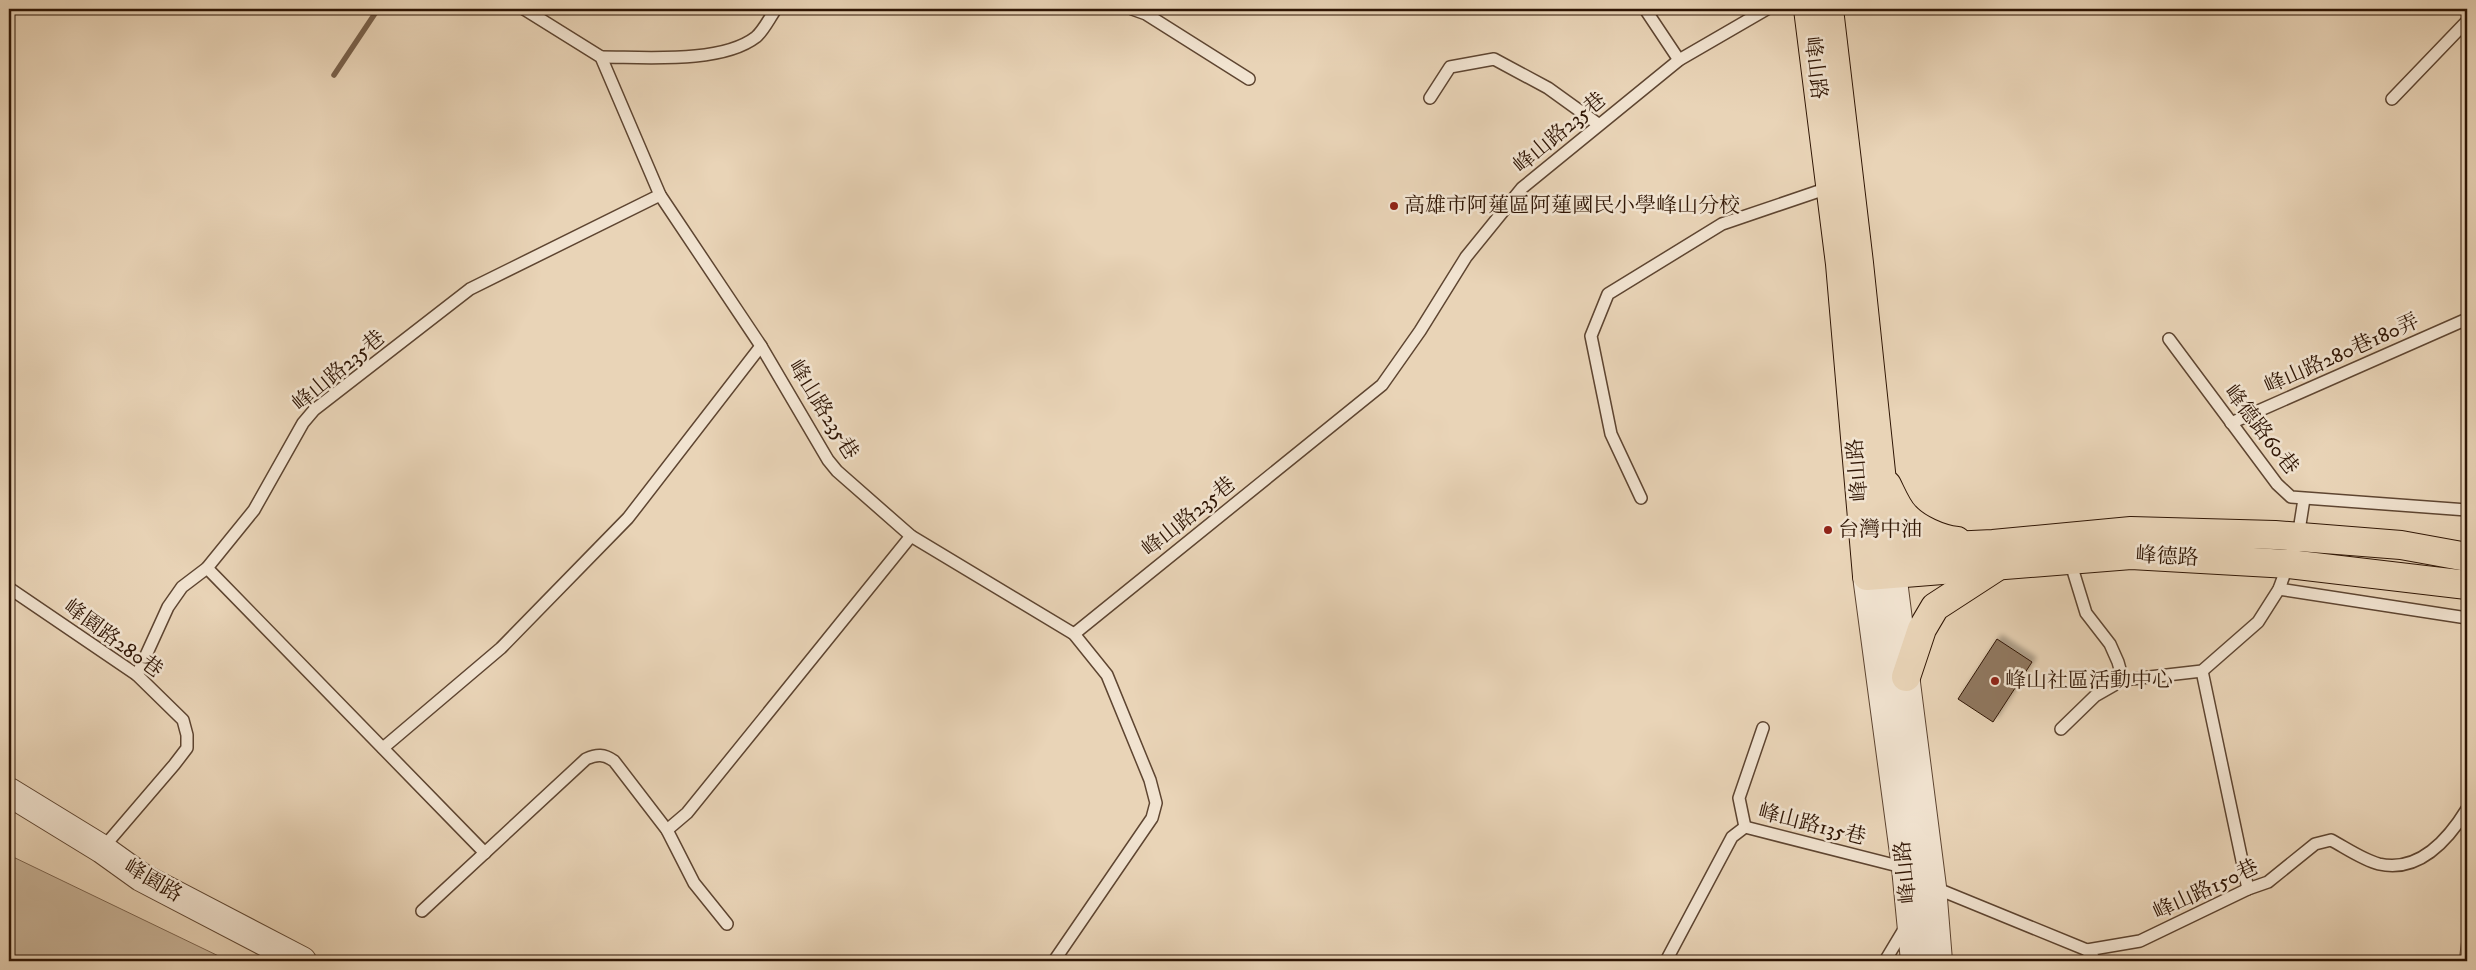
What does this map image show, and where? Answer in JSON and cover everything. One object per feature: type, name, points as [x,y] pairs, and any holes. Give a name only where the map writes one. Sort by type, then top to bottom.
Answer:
[{"type":"main road","name":"峰山路","points":[[1808,9],[1878,562]]},
{"type":"main road","name":"峰山路","points":[[1829,9],[1882,477],[1878,562]]},
{"type":"main road","points":[[1882,477],[1905,516],[1924,530],[1945,540],[1996,555]]},
{"type":"main road","name":"峰德路","points":[[1878,562],[1996,555],[2131,532],[2298,537],[2401,545],[2467,557]]},
{"type":"main road","points":[[1906,678],[1922,629],[1935,607],[1996,555]]},
{"type":"main road","name":"峰德路","points":[[1996,555],[2069,559],[2130,555],[2289,564],[2467,585]]},
{"type":"street","name":"峰山路","points":[[1878,562],[1906,678],[1925,906],[1938,961]]},
{"type":"street","name":"峰山路","points":[[1878,562],[1906,868],[1925,906],[1915,961]]},
{"type":"street","name":"峰園路","points":[[9,792],[102,849],[141,877],[302,961]]},
{"type":"lane","points":[[524,9],[601,57],[700,56],[740,46],[757,36],[776,9]]},
{"type":"lane","points":[[1132,9],[1146,14],[1249,79]]},
{"type":"lane","points":[[1645,9],[1679,60]]},
{"type":"lane","name":"峰山路235巷","points":[[601,57],[660,195],[761,346],[828,460],[837,472],[911,536],[1074,634],[1382,384],[1420,331],[1466,257],[1522,188],[1598,124],[1679,60],[1767,9]]},
{"type":"lane","points":[[2392,99],[2467,21]]},
{"type":"lane","points":[[1430,98],[1450,67],[1494,59],[1548,88],[1598,124]]},
{"type":"lane","points":[[1641,498],[1612,434],[1592,336],[1608,294],[1722,224],[1831,187]]},
{"type":"lane","name":"峰山路235巷","points":[[137,675],[168,607],[182,588],[207,568],[254,510],[303,423],[314,410],[470,289],[660,195]]},
{"type":"lane","name":"峰山路280巷180弄","points":[[2231,423],[2467,319]]},
{"type":"lane","name":"峰德路60巷","points":[[2169,339],[2278,484],[2291,496],[2304,499],[2467,510]]},
{"type":"lane","points":[[383,748],[501,648],[628,518],[761,346]]},
{"type":"lane","points":[[2061,729],[2095,696],[2122,680],[2202,671],[2258,622],[2279,589],[2289,564],[2298,537],[2304,499]]},
{"type":"lane","points":[[667,830],[687,813],[911,536]]},
{"type":"lane","points":[[2069,559],[2086,613],[2110,644],[2118,662],[2122,680]]},
{"type":"lane","points":[[207,568],[485,852]]},
{"type":"lane","name":"峰園路280巷","points":[[9,588],[137,675],[183,720],[188,735],[186,748],[174,766],[102,849]]},
{"type":"lane","points":[[2279,589],[2467,618]]},
{"type":"lane","points":[[1054,961],[1152,818],[1156,803],[1150,780],[1108,675],[1074,634]]},
{"type":"lane","points":[[2202,671],[2248,889]]},
{"type":"lane","points":[[1745,827],[1739,798],[1763,728]]},
{"type":"lane","points":[[422,911],[586,759],[595,755],[606,756],[614,762],[667,830],[694,883],[727,924]]},
{"type":"lane","name":"峰山路150巷","points":[[2087,950],[2140,941],[2248,889],[2275,879],[2315,844],[2323,840],[2331,840],[2377,864],[2410,864],[2428,856],[2458,824],[2467,809]]},
{"type":"lane","name":"峰山路135巷","points":[[1666,961],[1732,838],[1745,827],[1906,868]]},
{"type":"lane","points":[[1885,961],[1925,906],[2087,950],[2096,961]]},
{"type":"shaded area","points":[[9,855],[229,961],[9,961]]},
{"type":"shaded area","points":[[2467,900],[2467,961],[2459,961]]},
{"type":"building","name":"峰山社區活動中心","points":[[1997,639],[2032,662],[1993,722],[1958,699]]},
{"type":"waterway","points":[[334,75],[378,9]]},
{"type":"place","name":"高雄市阿蓮區阿蓮國民小學峰山分校","points":[[1394,206]]},
{"type":"place","name":"台灣中油","points":[[1828,530]]},
{"type":"place","name":"峰山社區活動中心","points":[[1995,681]]}]
